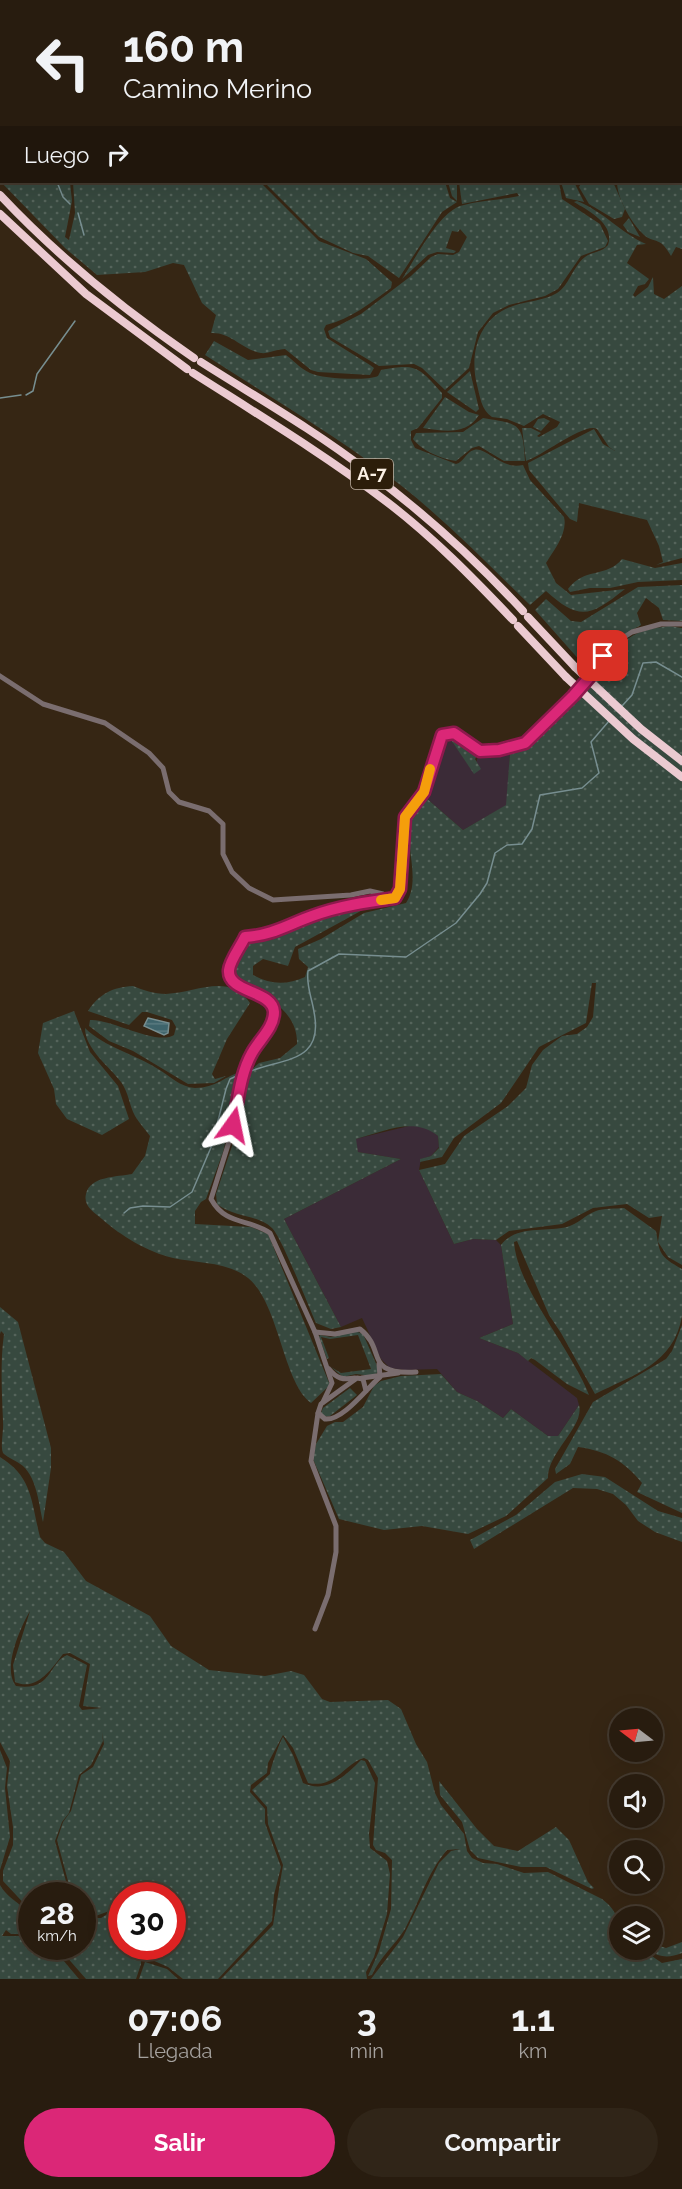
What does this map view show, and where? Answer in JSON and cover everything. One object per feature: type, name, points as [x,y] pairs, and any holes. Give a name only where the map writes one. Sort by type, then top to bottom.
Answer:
[{"type":"highway","name":"A-7","points":[[0,195],[83,274],[129,312],[198,360],[321,438],[392,490],[453,540],[575,667],[641,729],[682,761]]},
{"type":"highway","name":"A-7","points":[[0,214],[86,294],[190,371],[311,448],[389,503],[450,556],[566,677],[633,739],[682,777]]},
{"type":"street","points":[[315,1629],[328,1595],[336,1552],[336,1526],[311,1461],[312,1445],[318,1413],[330,1393],[332,1383],[315,1332],[270,1233],[259,1226],[228,1218],[217,1211],[211,1199],[228,1145],[251,1054],[273,1019],[274,1009],[270,1002],[235,983],[229,969],[245,937],[268,935],[311,916],[346,905],[395,898],[400,889],[405,817],[424,792],[442,735],[454,733],[480,751],[499,750],[525,743],[573,696],[618,641],[632,632],[661,624],[682,624]]},
{"type":"street","points":[[0,676],[43,704],[105,723],[149,753],[163,768],[169,792],[179,802],[209,811],[223,824],[223,854],[232,872],[249,888],[273,900],[351,895],[370,891],[383,894],[385,899]]},
{"type":"street","points":[[315,1332],[334,1334],[360,1329],[366,1334],[379,1364],[380,1377],[316,1432]]},
{"type":"street","points":[[379,1364],[389,1371],[399,1373]]},
{"type":"street","points":[[327,1366],[336,1377],[345,1380],[416,1372]]},
{"type":"street","points":[[358,1378],[366,1384],[366,1391]]},
{"type":"street","points":[[323,1402],[358,1378]]},
{"type":"street","points":[[318,1413],[320,1417],[329,1420]]},
{"type":"shaded area","points":[[449,737],[474,773],[478,755],[510,753],[507,805],[463,830],[425,797],[440,746],[443,740]]},
{"type":"shaded area","points":[[413,1125],[429,1128],[438,1136],[439,1147],[431,1156],[421,1159],[419,1170],[454,1244],[473,1239],[496,1240],[501,1245],[513,1324],[479,1338],[518,1353],[577,1398],[579,1405],[558,1436],[548,1436],[511,1409],[503,1418],[477,1401],[457,1392],[437,1369],[390,1368],[381,1359],[362,1318],[341,1327],[284,1219],[401,1159],[358,1152],[355,1139]]},
{"type":"green space","points":[[2,183],[70,183],[72,201],[65,237],[69,240],[75,213],[73,183],[261,183],[319,241],[366,259],[392,282],[391,288],[368,305],[344,319],[326,325],[324,329],[327,338],[374,368],[370,375],[318,372],[311,370],[285,349],[267,353],[254,351],[224,335],[211,333],[216,315],[202,303],[184,265],[173,263],[145,272],[97,275],[65,248]]},
{"type":"green space","points":[[265,183],[445,183],[450,198],[457,202],[442,212],[399,278],[368,256],[353,253],[319,237]]},
{"type":"green space","points":[[448,183],[457,183],[457,201],[452,196]]},
{"type":"green space","points":[[459,183],[559,183],[562,199],[600,224],[608,241],[605,247],[581,256],[558,289],[545,296],[509,305],[493,313],[478,332],[469,368],[445,390],[422,368],[414,364],[379,366],[330,337],[328,331],[361,314],[411,276],[431,257],[438,254],[453,255],[459,252],[467,237],[460,229],[458,232],[452,231],[446,248],[456,251],[454,253],[437,252],[428,255],[402,279],[435,227],[452,211],[467,204],[519,196],[517,193],[462,204]]},
{"type":"green space","points":[[561,183],[574,183],[584,202],[566,198]]},
{"type":"green space","points":[[581,183],[613,183],[625,209],[622,217],[614,219],[589,204],[579,187]]},
{"type":"green space","points":[[617,183],[682,183],[682,249],[676,247],[671,256],[663,245],[646,237],[633,223],[625,209]]},
{"type":"green space","points":[[577,201],[595,210],[646,244],[637,245],[627,263],[649,279],[645,284],[638,286],[633,295],[635,297],[648,287],[653,277],[654,294],[664,299],[682,286],[682,558],[656,565],[663,562],[659,546],[647,520],[579,503],[577,522],[570,519],[529,470],[528,463],[594,429],[603,444],[615,451],[609,447],[597,429],[591,428],[583,430],[526,461],[522,428],[531,428],[541,433],[537,436],[539,437],[557,427],[560,422],[543,414],[524,426],[507,419],[492,417],[483,407],[477,385],[474,361],[476,349],[479,338],[492,318],[513,306],[557,293],[565,286],[581,261],[608,245],[608,231],[604,225],[593,214],[574,202]]},
{"type":"green space","points":[[629,218],[640,237],[628,232],[623,225]]},
{"type":"green space","points":[[214,341],[248,360],[286,355],[307,371],[324,377],[372,378],[378,376],[381,370],[402,367],[410,367],[422,372],[442,393],[442,398],[418,428],[411,431],[411,440],[415,448],[456,464],[471,451],[479,450],[507,464],[523,465],[530,480],[564,517],[562,535],[546,563],[556,583],[571,595],[625,589],[603,605],[586,612],[568,608],[546,591],[530,605],[452,530],[403,487],[331,435],[205,355]]},
{"type":"green space","points":[[470,371],[479,409],[476,412],[447,392]]},
{"type":"green space","points":[[445,397],[469,412],[479,415],[474,422],[461,429],[446,431],[423,428]]},
{"type":"green space","points":[[483,418],[517,427],[523,439],[525,461],[504,461],[479,446],[472,448],[456,461],[427,451],[413,439],[416,433],[463,432]]},
{"type":"green space","points":[[544,418],[550,421],[541,431],[533,427],[538,419]]},
{"type":"green space","points":[[622,559],[655,568],[682,563],[682,580],[638,582],[610,588],[590,588],[570,592],[568,589],[581,578],[609,569]]},
{"type":"green space","points":[[682,585],[682,621],[663,620],[659,608],[646,598],[637,613],[641,625],[613,641],[590,672],[535,610],[546,599],[571,621],[581,622],[638,587]]},
{"type":"green space","points":[[669,626],[682,628],[682,1265],[668,1257],[658,1242],[662,1216],[649,1218],[627,1204],[593,1208],[562,1224],[509,1231],[496,1240],[473,1239],[454,1244],[419,1170],[445,1164],[464,1136],[508,1106],[526,1088],[532,1065],[543,1050],[562,1036],[577,1034],[587,1027],[593,1017],[596,983],[592,983],[586,1023],[539,1047],[501,1103],[454,1138],[442,1157],[420,1162],[420,1159],[431,1156],[439,1148],[438,1136],[419,1127],[398,1127],[356,1139],[358,1152],[401,1159],[284,1219],[341,1327],[331,1329],[316,1323],[288,1257],[272,1228],[260,1220],[231,1212],[217,1204],[216,1194],[236,1134],[249,1072],[259,1063],[280,1058],[297,1044],[296,1032],[286,1013],[268,998],[237,981],[235,970],[239,956],[248,942],[271,940],[310,920],[368,907],[295,947],[288,966],[263,959],[253,966],[253,975],[266,981],[285,983],[298,980],[305,977],[308,967],[299,959],[298,949],[321,939],[364,913],[406,903],[410,894],[413,872],[409,827],[415,809],[425,797],[463,830],[506,805],[510,753],[533,740],[555,722],[623,642],[643,631]]},
{"type":"green space","points":[[451,736],[478,755],[475,759],[481,769],[474,774],[449,737]]},
{"type":"green space","points":[[133,986],[153,993],[166,994],[222,986],[232,988],[242,994],[250,1003],[227,1039],[212,1074],[215,1079],[226,1076],[214,1083],[188,1084],[133,1051],[109,1041],[89,1026],[90,1020],[109,1023],[156,1037],[174,1035],[176,1027],[172,1020],[147,1012],[142,1012],[129,1025],[88,1011],[107,992]]},
{"type":"green space","points":[[74,1011],[90,1052],[118,1086],[129,1119],[102,1135],[67,1119],[56,1104],[54,1089],[38,1053],[43,1023]]},
{"type":"green space","points":[[85,1028],[101,1040],[190,1087],[209,1086],[243,1071],[223,1152],[206,1199],[195,1211],[195,1224],[251,1227],[268,1234],[330,1385],[311,1403],[294,1379],[267,1305],[248,1278],[222,1266],[173,1258],[145,1248],[118,1231],[93,1211],[86,1202],[86,1194],[93,1184],[105,1178],[132,1174],[145,1156],[150,1136],[135,1116],[121,1082],[93,1050]]},
{"type":"green space","points":[[624,1208],[656,1231],[662,1254],[682,1269],[682,1316],[678,1332],[661,1357],[637,1374],[595,1394],[549,1315],[517,1241],[514,1242],[517,1260],[525,1279],[589,1395],[567,1384],[535,1360],[531,1358],[528,1361],[518,1353],[479,1338],[513,1324],[501,1245],[507,1239],[515,1234],[531,1230],[567,1227],[599,1210]]},
{"type":"green space","points":[[0,1307],[18,1322],[51,1448],[51,1468],[43,1522],[37,1492],[28,1471],[5,1455],[2,1450],[4,1334],[1,1331],[0,1334]]},
{"type":"green space","points":[[682,1325],[682,1513],[637,1492],[642,1483],[635,1475],[614,1458],[598,1451],[578,1447],[570,1464],[556,1474],[555,1469],[593,1402],[666,1359],[672,1351]]},
{"type":"green space","points":[[355,1331],[363,1334],[378,1368],[377,1373],[372,1376],[356,1374],[343,1377],[331,1367],[341,1373],[371,1369],[358,1335],[330,1339],[321,1337],[329,1358],[327,1359],[319,1337],[320,1335],[331,1337]]},
{"type":"green space","points":[[441,1374],[457,1392],[477,1401],[503,1418],[511,1409],[548,1436],[558,1436],[579,1405],[577,1422],[553,1459],[548,1478],[506,1516],[468,1534],[422,1526],[384,1530],[339,1519],[313,1459],[316,1444],[327,1426],[335,1422],[343,1422],[363,1407],[374,1386],[381,1381],[401,1376]]},
{"type":"green space","points":[[350,1388],[357,1395],[330,1416],[324,1417],[321,1413],[323,1408]]},
{"type":"green space","points":[[0,1457],[19,1473],[25,1482],[40,1537],[45,1543],[64,1552],[86,1581],[150,1616],[171,1646],[209,1670],[265,1676],[291,1671],[304,1675],[322,1699],[330,1702],[388,1700],[401,1709],[416,1744],[427,1762],[435,1793],[441,1805],[464,1834],[467,1851],[472,1858],[524,1873],[548,1872],[602,1899],[610,1906],[609,1960],[658,1960],[662,1963],[682,1959],[682,1979],[371,1979],[403,1937],[439,1863],[451,1851],[460,1849],[447,1850],[440,1859],[405,1929],[379,1962],[372,1975],[368,1976],[379,1951],[391,1909],[392,1860],[385,1853],[376,1850],[373,1845],[378,1778],[368,1760],[364,1758],[333,1779],[318,1784],[308,1783],[293,1748],[283,1735],[268,1763],[267,1773],[251,1785],[250,1792],[265,1809],[265,1823],[281,1867],[274,1895],[272,1921],[218,1979],[183,1979],[168,1967],[152,1960],[186,1960],[186,1882],[108,1882],[108,1911],[96,1916],[96,1882],[68,1882],[57,1840],[63,1822],[71,1811],[81,1775],[93,1767],[104,1744],[102,1732],[103,1741],[91,1765],[79,1775],[69,1813],[62,1822],[55,1841],[66,1882],[18,1882],[18,1897],[3,1881],[3,1871],[13,1845],[13,1827],[7,1786],[10,1761],[0,1742]],"holes":[[[30,1611],[13,1665],[15,1682],[30,1684],[37,1681],[54,1666],[63,1654],[70,1653],[90,1664],[83,1706],[102,1708],[82,1710],[79,1706],[87,1665],[67,1655],[37,1685],[16,1686],[11,1670],[14,1648]]]},
{"type":"green space","points":[[582,1474],[605,1477],[658,1511],[682,1518],[682,1542],[655,1532],[638,1521],[626,1505],[613,1494],[597,1489],[573,1488],[474,1549],[470,1540],[516,1515],[555,1482]]},
{"type":"green space","points":[[283,1737],[293,1755],[303,1783],[312,1786],[328,1785],[349,1772],[361,1760],[365,1761],[375,1783],[369,1834],[370,1848],[387,1861],[390,1874],[387,1914],[374,1957],[366,1972],[367,1979],[221,1979],[273,1925],[283,1865],[268,1824],[267,1807],[252,1790],[270,1774]]},
{"type":"green space","points":[[0,1750],[7,1768],[5,1788],[10,1837],[0,1870]]},
{"type":"green space","points":[[439,1781],[477,1829],[494,1846],[518,1851],[556,1827],[569,1840],[588,1882],[594,1888],[546,1867],[521,1867],[478,1858],[470,1850],[462,1822],[440,1795]]},
{"type":"green space","points":[[0,1885],[18,1904],[18,1934],[11,1934],[6,1930],[2,1936],[18,1936],[18,1960],[63,1960],[79,1979],[0,1979]]},
{"type":"green space","points":[[108,1914],[108,1960],[141,1960],[136,1979],[86,1979],[69,1960],[96,1960],[96,1918]]},
{"type":"green space","points":[[682,1942],[682,1953],[663,1956],[663,1947]]},
{"type":"green space","points":[[145,1962],[167,1969],[178,1979],[139,1979]]},
{"type":"water","points":[[148,1018],[169,1023],[168,1033],[164,1035],[144,1026]]},
{"type":"waterway","points":[[57,183],[63,197],[70,204]]},
{"type":"waterway","points":[[78,213],[84,235]]},
{"type":"waterway","points":[[26,395],[33,391],[37,374],[75,321]]},
{"type":"waterway","points":[[0,398],[21,395]]},
{"type":"waterway","points":[[622,706],[632,695],[643,663],[656,662],[682,677]]},
{"type":"waterway","points":[[251,1071],[289,1060],[307,1049],[313,1040],[316,1028],[308,971],[339,954],[406,957],[456,923],[487,883],[495,853],[507,845],[522,844],[532,829],[540,795],[582,788],[599,773],[591,742],[609,721]]},
{"type":"waterway","points":[[124,1213],[130,1208],[143,1206],[170,1207],[192,1192],[212,1145],[230,1079],[241,1074]]},
{"type":"slow traffic","points":[[381,900],[395,898],[400,889],[405,817],[424,792],[430,769]]},
{"type":"route","points":[[233,1125],[244,1074],[251,1054],[267,1031],[273,1019],[274,1009],[270,1002],[235,983],[230,976],[229,969],[245,937],[268,935],[311,916],[346,905],[395,898],[400,889],[405,817],[424,792],[437,743],[442,735],[454,733],[480,751],[499,750],[525,743],[573,696],[594,672],[603,656]]}]
